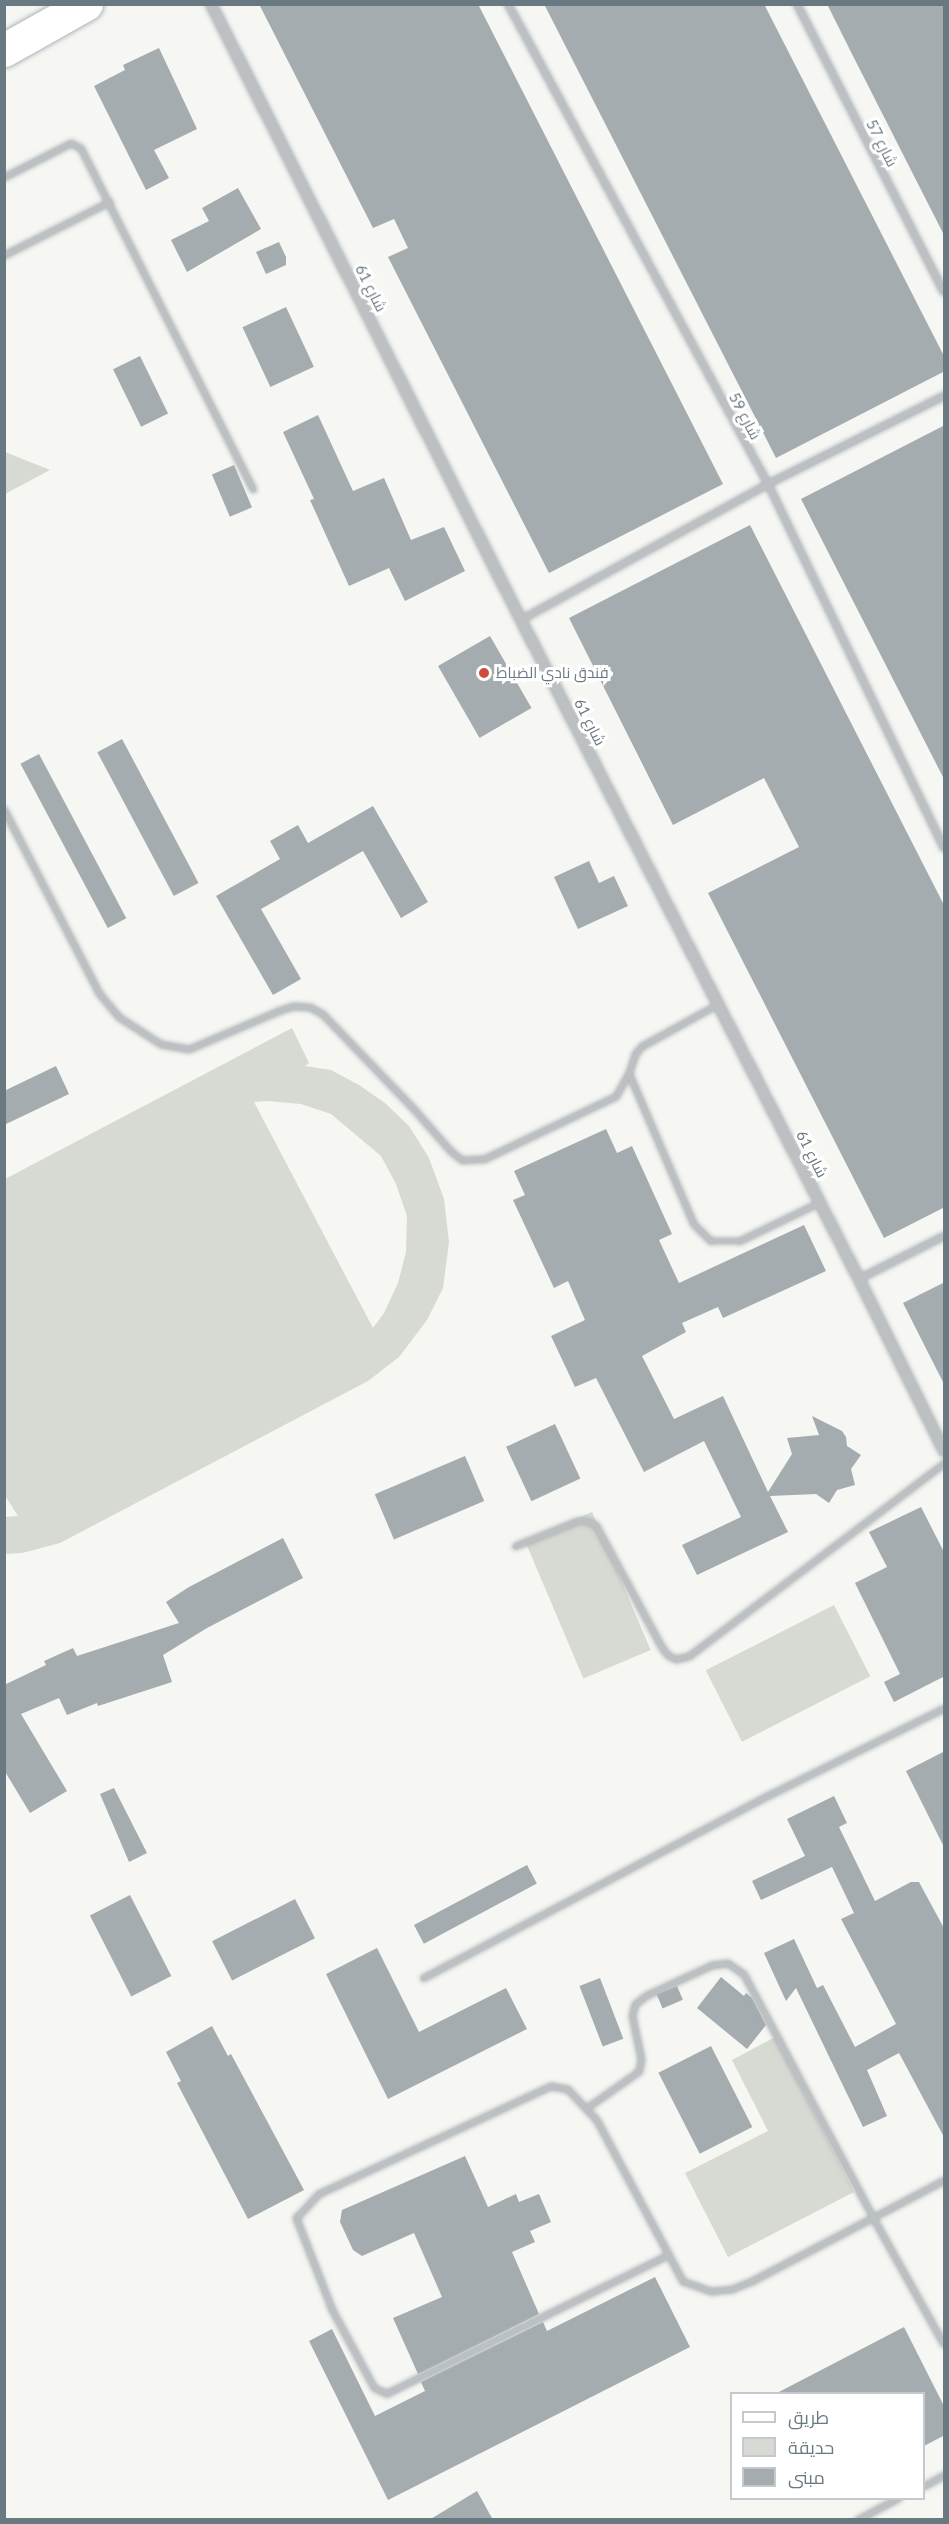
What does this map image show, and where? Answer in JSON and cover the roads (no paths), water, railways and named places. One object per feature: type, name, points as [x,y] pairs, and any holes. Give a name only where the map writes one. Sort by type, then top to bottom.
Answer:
[{"type":"main road","points":[[4,50],[86,4]]},
{"type":"street","name":"شارع 61","points":[[211,4],[521,620],[820,1202],[945,1452]]},
{"type":"street","name":"شارع 59","points":[[508,4],[768,484],[945,848]]},
{"type":"street","name":"شارع 57","points":[[797,4],[945,292]]},
{"type":"street","points":[[521,620],[768,484],[945,396]]},
{"type":"street","points":[[859,1279],[945,1236]]},
{"type":"lane","points":[[4,177],[75,143],[81,148],[253,489]]},
{"type":"lane","points":[[4,255],[109,202]]},
{"type":"lane","points":[[4,809],[100,994],[119,1017],[161,1044],[189,1049],[278,1011],[293,1006],[310,1007],[323,1014],[462,1160],[484,1159],[616,1096],[629,1073],[635,1054],[642,1046],[718,1004]]},
{"type":"lane","points":[[629,1073],[694,1224],[711,1241],[723,1243],[739,1241],[820,1202]]},
{"type":"lane","points":[[515,1546],[577,1521],[587,1521],[596,1525],[662,1647],[668,1655],[676,1659],[689,1656],[945,1463]]},
{"type":"lane","points":[[423,1978],[769,1795],[945,1708]]},
{"type":"lane","points":[[588,2107],[632,2079],[639,2071],[641,2059],[632,2016],[635,2004],[647,1995],[712,1965],[728,1963],[744,1974],[873,2217],[945,2344]]},
{"type":"lane","points":[[668,2256],[387,2394],[374,2388],[332,2310],[296,2218],[318,2194],[551,2086],[568,2089],[588,2107],[683,2281],[711,2291],[732,2289],[790,2262],[945,2180]]},
{"type":"lane","points":[[925,2485],[945,2475]]},
{"type":"lane","points":[[857,2520],[896,2500]]},
{"type":"place","name":"فندق نادي الضباط","points":[[484,673]]}]
